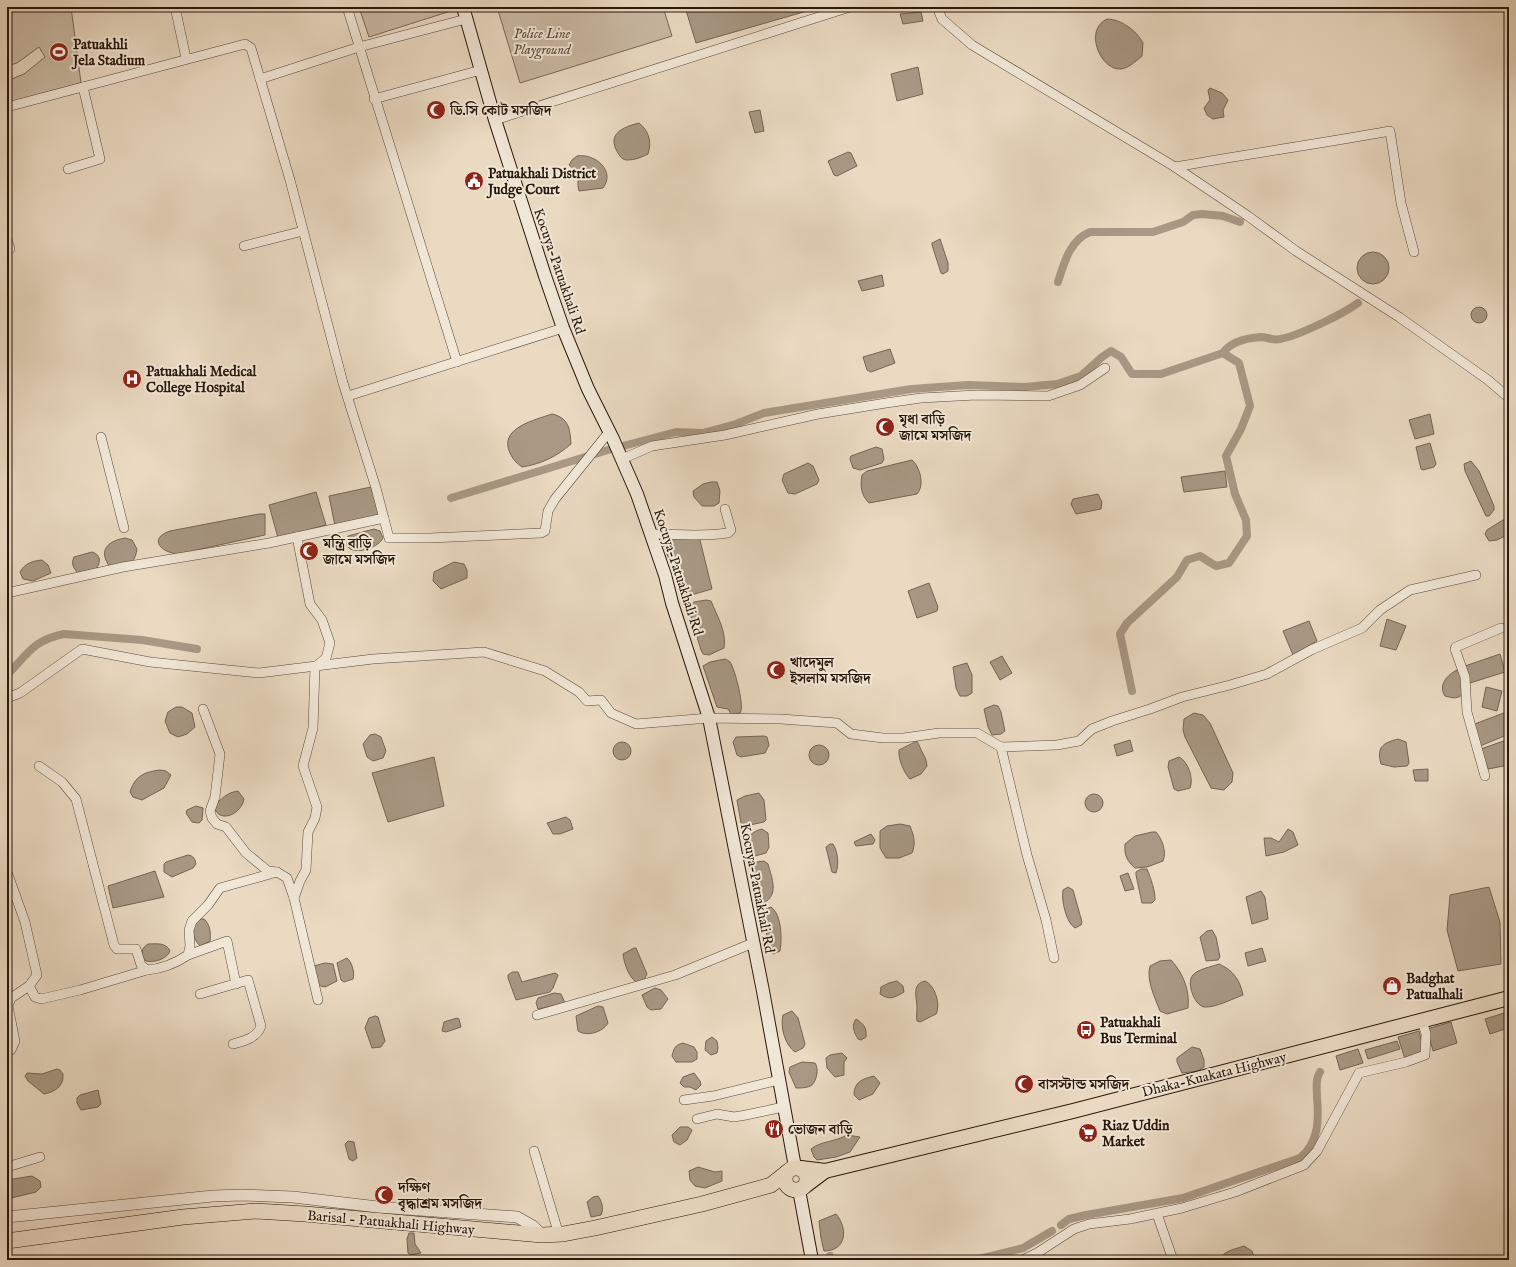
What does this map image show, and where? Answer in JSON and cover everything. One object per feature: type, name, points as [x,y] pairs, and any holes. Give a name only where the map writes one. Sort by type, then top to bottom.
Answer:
[{"type":"highway","name":"Barisal - Patuakhali Highway","points":[[7,1241],[183,1217],[256,1211],[542,1235],[559,1234],[651,1216],[771,1185],[794,1169]]},
{"type":"highway","points":[[794,1169],[808,1176],[798,1188],[786,1184],[794,1169]]},
{"type":"highway","name":"Barisal - Patuakhali Highway","points":[[771,1185],[798,1188]]},
{"type":"main road","name":"Kocuya-Patuakhali Rd","points":[[464,13],[495,120],[563,328],[588,389],[622,459],[651,534],[709,718],[779,1080],[794,1169]]},
{"type":"main road","name":"Dhaka-Kuakata Highway","points":[[825,1171],[1073,1111],[1509,998]]},
{"type":"main road","points":[[794,1169],[825,1171]]},
{"type":"main road","points":[[812,1260],[798,1188],[825,1171]]},
{"type":"street","points":[[175,7],[186,58]]},
{"type":"street","points":[[347,7],[374,99],[457,362]]},
{"type":"street","points":[[495,120],[850,7]]},
{"type":"street","points":[[937,7],[942,19],[972,45],[1175,167],[1248,216],[1296,252],[1399,317],[1488,380],[1509,398]]},
{"type":"street","points":[[260,79],[464,13]]},
{"type":"street","points":[[7,107],[186,58],[247,44],[252,50],[303,231],[343,384],[348,396],[389,538],[430,538],[541,533],[545,531],[548,511],[555,499],[595,450],[611,435]]},
{"type":"street","points":[[374,99],[481,70]]},
{"type":"street","points":[[68,169],[100,159],[83,87]]},
{"type":"street","points":[[1175,167],[1390,131],[1401,203],[1414,252]]},
{"type":"street","points":[[244,246],[303,231]]},
{"type":"street","points":[[348,396],[563,328]]},
{"type":"street","points":[[622,459],[652,446],[725,435],[818,414],[886,403],[921,398],[976,395],[1048,396],[1080,385],[1105,368]]},
{"type":"street","points":[[101,437],[124,528]]},
{"type":"street","points":[[651,534],[693,534],[704,536],[728,533],[731,530],[726,509]]},
{"type":"street","points":[[7,593],[123,567],[297,537],[384,518]]},
{"type":"street","points":[[294,898],[306,870],[308,832],[315,818],[317,807],[304,766],[313,728],[315,667],[326,658],[330,643],[322,620],[310,604],[297,537]]},
{"type":"street","points":[[7,698],[20,693],[82,649],[150,662],[259,673],[373,659],[484,652],[545,671],[579,692],[587,701],[602,700],[611,713],[636,724],[709,718],[781,719],[837,723],[851,734],[883,738],[904,738],[938,733],[977,733],[1001,747],[1057,745],[1079,742],[1092,729],[1182,697],[1267,674],[1311,650],[1362,628],[1380,610],[1410,590],[1476,575]]},
{"type":"street","points":[[1485,776],[1466,712],[1465,677],[1455,650],[1456,646],[1501,628]]},
{"type":"street","points":[[203,709],[220,754],[215,797],[210,811],[212,818],[217,824],[226,827],[246,853],[268,871],[277,872],[286,878],[294,898],[318,1000]]},
{"type":"street","points":[[1001,747],[1027,855],[1046,920],[1054,958]]},
{"type":"street","points":[[39,766],[62,782],[76,799],[114,946],[117,949],[136,950],[142,965],[147,970]]},
{"type":"street","points":[[7,872],[25,922],[37,975],[29,986],[11,998],[8,1006],[15,1041],[11,1050],[7,1052]]},
{"type":"street","points":[[188,955],[190,946],[189,930],[192,921],[208,904],[220,888],[277,872]]},
{"type":"street","points":[[29,986],[35,997],[41,998],[80,990],[179,962],[188,955],[226,941],[236,984]]},
{"type":"street","points":[[537,1015],[675,975],[753,943]]},
{"type":"street","points":[[200,994],[248,980],[258,1010],[261,1026],[259,1032],[251,1038],[233,1044]]},
{"type":"street","points":[[1022,1260],[1037,1253],[1074,1229],[1089,1224],[1157,1214],[1182,1208],[1235,1192],[1304,1164],[1317,1151],[1359,1073],[1406,1062],[1425,1055],[1426,1034],[1422,1020]]},
{"type":"street","points":[[684,1100],[713,1096],[779,1080]]},
{"type":"street","points":[[697,1119],[717,1114],[734,1117],[783,1107]]},
{"type":"street","points":[[534,1151],[559,1234]]},
{"type":"street","points":[[7,1167],[40,1157]]},
{"type":"street","points":[[7,1217],[213,1196],[268,1196],[321,1200],[378,1207],[517,1217],[533,1226],[542,1235]]},
{"type":"street","points":[[1157,1214],[1173,1260]]},
{"type":"green space","name":"Patuakhli Jela Stadium","points":[[7,7],[71,7],[81,83],[7,103],[7,81],[24,74],[45,57],[39,47],[17,63],[7,66]]},
{"type":"green space","points":[[359,7],[452,7],[454,10],[369,37]]},
{"type":"green space","name":"Police Line Playground","points":[[497,7],[663,7],[672,36],[520,83]]},
{"type":"shaded area","points":[[685,7],[821,7],[696,43]]},
{"type":"shaded area","points":[[921,12],[923,21],[903,24],[900,14]]},
{"type":"shaded area","points":[[1107,19],[1118,21],[1128,26],[1137,34],[1143,43],[1142,56],[1127,67],[1121,69],[1114,68],[1107,64],[1101,57],[1096,40],[1096,32],[1100,24]]},
{"type":"shaded area","points":[[918,67],[923,94],[897,101],[891,74]]},
{"type":"shaded area","points":[[1210,88],[1222,93],[1228,100],[1223,110],[1224,117],[1213,119],[1207,115],[1204,108],[1210,100],[1208,90]]},
{"type":"shaded area","points":[[760,110],[764,131],[755,133],[749,112]]},
{"type":"shaded area","points":[[639,123],[649,137],[650,145],[648,154],[636,159],[624,159],[620,156],[615,146],[615,136],[622,129]]},
{"type":"shaded area","points":[[848,152],[851,153],[857,166],[837,176],[834,175],[828,161]]},
{"type":"shaded area","points":[[577,156],[590,157],[602,164],[607,175],[603,188],[579,191],[577,172],[569,165]]},
{"type":"shaded area","points":[[940,239],[948,263],[948,271],[943,274],[941,273],[932,245],[932,243]]},
{"type":"shaded area","points":[[1370,252],[1376,252],[1386,259],[1389,268],[1388,274],[1382,281],[1376,284],[1370,284],[1360,277],[1357,271],[1357,265],[1364,255]]},
{"type":"shaded area","points":[[882,275],[884,286],[862,291],[858,281]]},
{"type":"shaded area","points":[[1479,307],[1486,312],[1487,315],[1482,322],[1479,323],[1472,318],[1471,315],[1476,308]]},
{"type":"shaded area","points":[[890,349],[895,363],[871,372],[867,370],[863,357]]},
{"type":"shaded area","points":[[552,414],[562,418],[568,425],[571,444],[560,453],[548,459],[536,464],[522,467],[514,460],[510,453],[508,444],[509,437],[520,426]]},
{"type":"shaded area","points":[[1430,414],[1434,434],[1415,439],[1409,420]]},
{"type":"shaded area","points":[[1430,443],[1436,464],[1434,467],[1423,470],[1421,469],[1416,447]]},
{"type":"shaded area","points":[[876,447],[882,449],[884,459],[882,463],[860,470],[853,468],[850,459],[851,456]]},
{"type":"shaded area","points":[[912,460],[919,471],[921,481],[921,486],[917,494],[869,503],[864,497],[862,490],[862,475],[867,471]]},
{"type":"shaded area","points":[[1471,461],[1479,471],[1494,506],[1494,510],[1489,516],[1486,516],[1465,471],[1464,464]]},
{"type":"shaded area","points":[[808,463],[813,466],[819,480],[817,484],[795,494],[788,493],[782,480],[784,474]]},
{"type":"shaded area","points":[[1225,471],[1227,487],[1184,492],[1181,477]]},
{"type":"shaded area","points":[[717,482],[720,491],[719,503],[714,506],[702,506],[694,497],[693,491],[703,484]]},
{"type":"shaded area","points":[[371,487],[379,514],[361,521],[335,526],[329,496]]},
{"type":"shaded area","points":[[316,492],[326,525],[278,538],[269,505]]},
{"type":"shaded area","points":[[1098,494],[1102,502],[1101,509],[1076,514],[1071,504],[1073,499]]},
{"type":"shaded area","points":[[265,514],[265,535],[178,554],[166,551],[162,548],[158,541],[160,537],[170,531]]},
{"type":"shaded area","points":[[1503,520],[1506,520],[1509,524],[1509,534],[1497,540],[1489,541],[1485,534],[1487,530]]},
{"type":"shaded area","points":[[374,529],[380,531],[383,538],[379,543],[367,549],[354,550],[349,548],[347,543],[348,536]]},
{"type":"shaded area","points":[[676,536],[699,536],[712,589],[684,597],[663,544],[665,539]]},
{"type":"shaded area","points":[[125,538],[132,540],[137,549],[134,560],[125,565],[110,567],[106,561],[106,548],[109,544]]},
{"type":"shaded area","points":[[92,552],[99,557],[98,566],[96,569],[79,574],[73,566],[74,557]]},
{"type":"shaded area","points":[[42,560],[48,565],[51,573],[33,581],[23,579],[20,572],[24,566],[32,562]]},
{"type":"shaded area","points":[[454,562],[464,564],[467,570],[467,578],[441,589],[433,581],[434,572]]},
{"type":"shaded area","points":[[929,583],[938,607],[937,611],[917,618],[908,591]]},
{"type":"shaded area","points":[[706,600],[711,601],[721,624],[725,642],[724,648],[709,655],[703,654],[701,650],[688,607],[694,602]]},
{"type":"shaded area","points":[[1387,619],[1406,626],[1396,650],[1380,646]]},
{"type":"shaded area","points":[[1309,621],[1317,641],[1293,655],[1283,631]]},
{"type":"shaded area","points":[[1500,654],[1505,672],[1470,683],[1465,666]]},
{"type":"shaded area","points":[[1002,656],[1012,673],[1000,680],[990,662]]},
{"type":"shaded area","points":[[725,659],[730,662],[737,680],[741,704],[740,713],[731,714],[728,709],[717,707],[703,666],[710,662]]},
{"type":"shaded area","points":[[967,663],[972,675],[972,693],[967,696],[960,696],[956,688],[953,667]]},
{"type":"shaded area","points":[[1457,670],[1460,671],[1464,692],[1458,697],[1453,698],[1445,696],[1443,692],[1443,684],[1450,675]]},
{"type":"shaded area","points":[[1486,687],[1502,691],[1497,711],[1482,707]]},
{"type":"shaded area","points":[[994,705],[998,706],[1001,712],[1005,731],[1001,734],[992,735],[988,727],[984,709]]},
{"type":"shaded area","points":[[176,707],[182,707],[192,713],[195,727],[187,734],[178,737],[170,733],[165,721],[168,712]]},
{"type":"shaded area","points":[[1509,711],[1509,734],[1480,746],[1472,725]]},
{"type":"shaded area","points":[[1194,713],[1203,715],[1210,723],[1233,773],[1232,782],[1224,790],[1211,788],[1185,737],[1183,730],[1184,719]]},
{"type":"shaded area","points":[[375,734],[381,737],[386,751],[383,758],[373,761],[367,757],[363,744],[370,735]]},
{"type":"shaded area","points":[[736,737],[767,737],[769,745],[765,753],[741,757],[737,755],[733,742]]},
{"type":"shaded area","points":[[1398,739],[1406,742],[1409,763],[1407,766],[1394,767],[1381,764],[1379,753],[1382,747],[1388,742]]},
{"type":"shaded area","points":[[1509,739],[1509,765],[1488,769],[1481,749]]},
{"type":"shaded area","points":[[1130,740],[1133,751],[1117,756],[1114,745]]},
{"type":"shaded area","points":[[917,741],[926,760],[927,766],[921,774],[910,779],[902,766],[899,757],[899,750]]},
{"type":"shaded area","points":[[622,742],[628,745],[631,751],[628,757],[622,760],[616,757],[613,751],[616,745]]},
{"type":"shaded area","points":[[819,745],[826,748],[829,755],[826,762],[819,765],[812,762],[809,755],[812,748]]},
{"type":"shaded area","points":[[434,757],[444,806],[388,822],[372,773]]},
{"type":"shaded area","points":[[1179,757],[1185,762],[1191,775],[1191,784],[1190,788],[1178,791],[1174,789],[1168,767],[1169,761]]},
{"type":"shaded area","points":[[1428,769],[1428,781],[1415,781],[1413,770]]},
{"type":"shaded area","points":[[160,770],[166,771],[171,775],[164,788],[142,800],[133,797],[130,792],[137,779],[149,772]]},
{"type":"shaded area","points":[[238,791],[244,799],[239,809],[226,816],[217,812],[214,807],[224,796]]},
{"type":"shaded area","points":[[759,793],[764,800],[766,820],[764,822],[745,826],[741,823],[737,800],[745,796]]},
{"type":"shaded area","points":[[1094,794],[1100,797],[1103,803],[1100,809],[1094,812],[1088,809],[1085,803],[1088,797]]},
{"type":"shaded area","points":[[196,806],[203,808],[202,820],[199,823],[192,822],[186,813],[187,810]]},
{"type":"shaded area","points":[[566,817],[570,820],[573,829],[560,834],[553,834],[547,823]]},
{"type":"shaded area","points":[[900,824],[910,826],[913,833],[914,846],[912,853],[899,858],[886,858],[880,848],[880,831],[887,826]]},
{"type":"shaded area","points":[[762,829],[768,833],[769,847],[766,853],[755,856],[748,853],[747,841],[754,832]]},
{"type":"shaded area","points":[[1288,829],[1293,832],[1298,845],[1284,852],[1266,856],[1264,838],[1271,838],[1279,842]]},
{"type":"shaded area","points":[[1156,832],[1162,842],[1164,850],[1163,861],[1147,867],[1135,868],[1127,858],[1125,844],[1135,836]]},
{"type":"shaded area","points":[[871,834],[875,840],[873,844],[856,846],[854,842]]},
{"type":"shaded area","points":[[833,844],[835,847],[838,858],[836,873],[832,872],[826,847]]},
{"type":"shaded area","points":[[188,855],[193,857],[195,861],[196,864],[193,868],[172,877],[164,872],[164,864],[166,862]]},
{"type":"shaded area","points":[[764,861],[768,864],[773,891],[769,899],[764,903],[760,900],[755,891],[753,874],[754,864]]},
{"type":"shaded area","points":[[1141,869],[1147,869],[1151,881],[1155,900],[1152,903],[1142,903],[1136,875],[1136,872]]},
{"type":"shaded area","points":[[155,871],[164,897],[113,908],[108,886]]},
{"type":"shaded area","points":[[1128,873],[1134,889],[1125,891],[1120,876]]},
{"type":"shaded area","points":[[1068,887],[1073,890],[1082,922],[1081,925],[1075,928],[1069,921],[1064,905],[1063,890]]},
{"type":"shaded area","points":[[1489,887],[1500,922],[1501,964],[1458,971],[1447,930],[1450,895]]},
{"type":"shaded area","points":[[1261,891],[1265,897],[1268,919],[1252,924],[1246,897]]},
{"type":"shaded area","points":[[771,907],[775,911],[779,921],[781,934],[780,951],[773,954],[768,944],[764,913],[766,909]]},
{"type":"shaded area","points":[[199,919],[204,919],[210,929],[210,941],[200,946],[195,939],[193,932],[194,926]]},
{"type":"shaded area","points":[[1212,930],[1216,937],[1220,957],[1218,960],[1206,961],[1200,937],[1207,931]]},
{"type":"shaded area","points":[[148,944],[163,945],[170,951],[160,960],[146,961],[142,952]]},
{"type":"shaded area","points":[[636,948],[647,974],[644,980],[638,983],[632,978],[624,962],[623,954]]},
{"type":"shaded area","points":[[1262,948],[1266,961],[1248,966],[1245,953]]},
{"type":"shaded area","points":[[347,958],[352,965],[354,977],[353,979],[344,982],[341,980],[337,963]]},
{"type":"shaded area","points":[[1171,960],[1179,970],[1185,982],[1188,995],[1188,1008],[1167,1014],[1160,1011],[1152,989],[1149,971],[1150,966],[1160,961]]},
{"type":"shaded area","points":[[325,963],[333,964],[337,981],[325,987],[317,985],[314,966]]},
{"type":"shaded area","points":[[1219,964],[1232,972],[1238,980],[1243,995],[1218,1005],[1204,1007],[1194,998],[1190,983],[1191,978],[1198,971]]},
{"type":"shaded area","points":[[512,972],[518,972],[522,982],[555,973],[558,975],[550,992],[516,1000],[508,978],[508,975]]},
{"type":"shaded area","points":[[897,981],[903,986],[904,992],[890,998],[880,994],[881,987]]},
{"type":"shaded area","points":[[925,981],[932,987],[938,1006],[936,1014],[920,1022],[917,1021],[916,988]]},
{"type":"shaded area","points":[[655,988],[661,990],[668,999],[661,1009],[651,1010],[647,1007],[642,995]]},
{"type":"shaded area","points":[[554,993],[561,994],[565,1003],[538,1009],[536,1003],[538,998]]},
{"type":"shaded area","points":[[598,1006],[603,1007],[608,1023],[606,1026],[594,1033],[586,1034],[578,1031],[576,1016]]},
{"type":"shaded area","points":[[792,1011],[798,1018],[805,1044],[803,1048],[795,1052],[788,1045],[782,1025],[783,1015]]},
{"type":"shaded area","points":[[1504,1013],[1508,1028],[1490,1034],[1485,1019]]},
{"type":"shaded area","points":[[375,1016],[378,1017],[385,1041],[381,1047],[372,1048],[365,1028],[369,1018]]},
{"type":"shaded area","points":[[457,1018],[459,1019],[461,1027],[446,1032],[442,1031],[444,1022]]},
{"type":"shaded area","points":[[856,1019],[863,1025],[866,1031],[866,1037],[861,1040],[858,1039],[855,1034],[854,1024]]},
{"type":"shaded area","points":[[1451,1022],[1457,1043],[1433,1051],[1427,1029]]},
{"type":"shaded area","points":[[1419,1031],[1425,1053],[1405,1059],[1398,1037]]},
{"type":"shaded area","points":[[712,1037],[717,1041],[718,1048],[717,1053],[711,1055],[705,1050],[706,1041]]},
{"type":"shaded area","points":[[1397,1041],[1400,1049],[1368,1059],[1365,1050]]},
{"type":"shaded area","points":[[683,1043],[694,1047],[697,1052],[697,1059],[692,1062],[676,1062],[672,1056],[673,1051],[675,1047]]},
{"type":"shaded area","points":[[1192,1047],[1200,1049],[1204,1060],[1204,1067],[1198,1071],[1182,1073],[1177,1062],[1177,1058]]},
{"type":"shaded area","points":[[1358,1049],[1363,1063],[1340,1070],[1336,1056]]},
{"type":"shaded area","points":[[842,1053],[847,1058],[844,1062],[844,1075],[835,1077],[827,1068],[826,1058],[830,1055]]},
{"type":"shaded area","points":[[802,1062],[815,1063],[817,1068],[816,1077],[812,1085],[804,1088],[796,1088],[789,1072],[790,1067]]},
{"type":"shaded area","points":[[57,1069],[63,1074],[63,1079],[60,1086],[51,1092],[44,1094],[28,1081],[25,1076],[27,1073],[42,1074]]},
{"type":"shaded area","points":[[694,1073],[701,1085],[696,1090],[690,1087],[684,1087],[680,1083],[683,1077]]},
{"type":"shaded area","points":[[874,1076],[880,1083],[873,1094],[859,1100],[854,1095],[855,1087],[862,1080]]},
{"type":"shaded area","points":[[98,1090],[101,1104],[98,1107],[81,1110],[77,1103],[77,1098],[80,1095]]},
{"type":"shaded area","points":[[680,1127],[688,1127],[692,1130],[687,1140],[680,1145],[674,1142],[672,1135]]},
{"type":"shaded area","points":[[847,1135],[860,1137],[850,1152],[836,1157],[817,1160],[814,1157],[811,1149],[815,1146]]},
{"type":"shaded area","points":[[348,1141],[354,1142],[357,1158],[353,1161],[349,1159],[345,1144]]},
{"type":"shaded area","points":[[698,1167],[715,1172],[722,1171],[722,1181],[705,1188],[695,1186],[690,1180],[689,1171]]},
{"type":"shaded area","points":[[32,1176],[40,1181],[41,1187],[36,1192],[7,1199],[7,1180]]},
{"type":"shaded area","points":[[598,1196],[601,1200],[602,1213],[601,1215],[591,1217],[587,1202],[593,1197]]},
{"type":"shaded area","points":[[836,1214],[840,1220],[844,1232],[843,1238],[837,1247],[832,1250],[824,1251],[819,1221]]},
{"type":"shaded area","points":[[409,1233],[414,1233],[415,1244],[421,1253],[411,1255],[408,1253],[407,1239]]},
{"type":"shaded area","points":[[1244,1246],[1252,1251],[1255,1260],[1220,1260],[1226,1252]]},
{"type":"waterway","points":[[1058,282],[1065,260],[1073,246],[1083,236],[1090,232],[1153,232],[1183,222],[1193,215],[1202,214],[1223,216],[1240,222]]},
{"type":"waterway","points":[[1223,353],[1230,346],[1245,339],[1261,337],[1278,339],[1298,334],[1351,308],[1358,303]]},
{"type":"waterway","points":[[451,498],[608,450],[676,432],[703,433],[736,424],[764,413],[911,389],[968,385],[1025,387],[1057,384],[1081,376],[1111,351],[1121,357],[1132,374],[1161,374],[1223,353],[1239,363],[1250,406],[1241,429],[1226,456],[1235,494],[1246,520],[1247,536],[1229,563],[1216,566],[1200,556],[1187,560],[1177,577],[1127,623],[1120,634],[1132,691]]},
{"type":"waterway","points":[[7,675],[31,649],[45,640],[64,634],[142,640],[197,649]]},
{"type":"waterway","points":[[1061,1225],[1069,1219],[1086,1215],[1183,1198],[1300,1158],[1311,1145],[1318,1122],[1317,1078],[1320,1072]]},
{"type":"waterway","points":[[975,1260],[1023,1248],[1052,1231]]},
{"type":"waterway","points":[[830,1256],[831,1260]]},
{"type":"place","name":"Patuakhli Jela Stadium","points":[[59,52]]},
{"type":"place","name":"ডি.সি কোট মসজিদ","points":[[436,110]]},
{"type":"place","name":"Patuakhali District Judge Court","points":[[474,181]]},
{"type":"place","name":"Patuakhali Medical College Hospital","points":[[132,379]]},
{"type":"place","name":"মৃধা বাড়ি জামে মসজিদ","points":[[885,427]]},
{"type":"place","name":"মন্ত্রি বাড়ি জামে মসজিদ","points":[[309,551]]},
{"type":"place","name":"খাদেমুল ইসলাম মসজিদ","points":[[776,670]]},
{"type":"place","name":"Badghat Patualhali","points":[[1392,986]]},
{"type":"place","name":"Patuakhali Bus Terminal","points":[[1086,1030]]},
{"type":"place","name":"বাসস্টান্ড মসজিদ","points":[[1024,1084]]},
{"type":"place","name":"ভোজন বাড়ি","points":[[774,1129]]},
{"type":"place","name":"Riaz Uddin Market","points":[[1088,1133]]},
{"type":"place","name":"দক্ষিণ বৃদ্ধাশ্রম মসজিদ","points":[[384,1195]]}]
